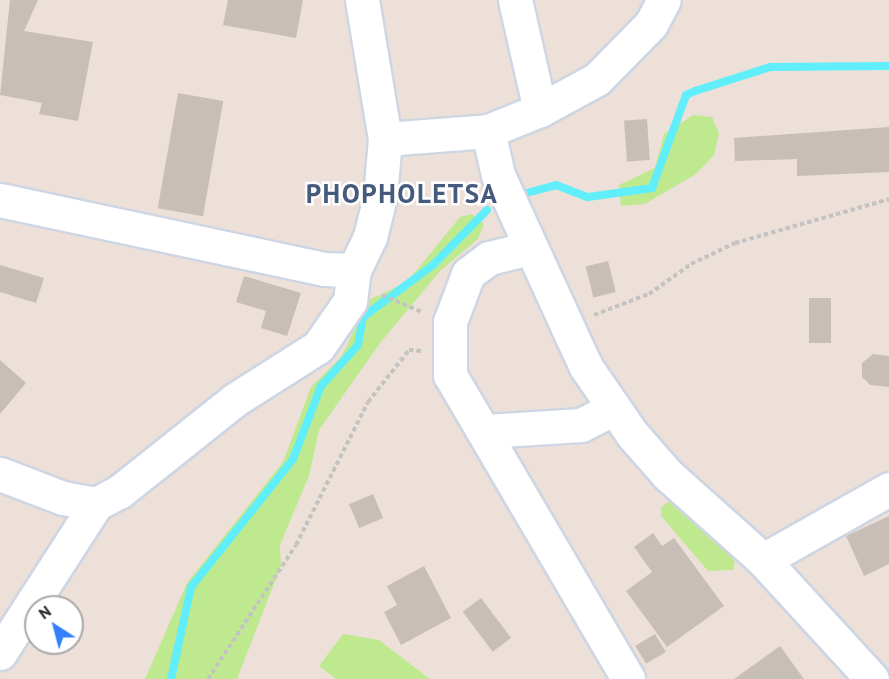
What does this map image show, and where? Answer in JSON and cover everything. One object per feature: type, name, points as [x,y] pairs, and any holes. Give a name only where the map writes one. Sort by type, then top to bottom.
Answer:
[{"type":"street","points":[[0,652],[96,504],[174,450],[236,399],[318,347],[350,301],[354,270],[380,197],[386,138],[362,0]]},
{"type":"street","points":[[515,0],[540,111]]},
{"type":"street","points":[[386,138],[488,131],[540,111],[597,79],[651,24],[664,0]]},
{"type":"street","points":[[488,131],[498,175],[530,248],[567,326],[614,408],[668,475],[763,560],[872,679]]},
{"type":"street","points":[[0,200],[354,270]]},
{"type":"street","points":[[530,248],[489,258],[468,274],[449,337],[450,375],[486,431],[515,490],[628,679]]},
{"type":"street","points":[[486,431],[581,425],[614,408]]},
{"type":"street","points":[[0,474],[63,498],[96,504]]},
{"type":"street","points":[[763,560],[889,489]]},
{"type":"path","points":[[567,326],[649,294],[691,264],[735,243],[889,199]]},
{"type":"path","points":[[354,270],[389,300],[449,337]]},
{"type":"path","points":[[208,679],[296,545],[368,402],[409,350],[449,337]]},
{"type":"green space","points":[[693,115],[712,117],[719,133],[714,155],[696,174],[645,204],[621,206],[619,185],[655,168],[664,134]]},
{"type":"green space","points":[[472,214],[484,224],[478,239],[440,271],[380,343],[319,430],[309,476],[280,545],[281,566],[237,679],[145,679],[187,583],[283,462],[311,387],[341,357],[369,300],[407,282],[460,217]]},
{"type":"green space","points":[[677,496],[736,554],[733,570],[708,571],[661,516],[661,507]]},
{"type":"green space","points":[[343,634],[379,640],[430,679],[336,679],[319,666]]},
{"type":"building","points":[[10,0],[38,0],[24,31],[93,42],[78,121],[39,114],[42,103],[0,95]]},
{"type":"building","points":[[228,0],[303,0],[296,38],[223,25]]},
{"type":"building","points":[[178,93],[223,101],[203,216],[158,208]]},
{"type":"building","points":[[647,119],[650,160],[627,162],[624,121]]},
{"type":"building","points":[[889,127],[889,172],[797,176],[797,159],[735,161],[734,138]]},
{"type":"building","points":[[608,261],[616,292],[593,298],[586,267]]},
{"type":"building","points":[[0,265],[44,278],[36,303],[0,292]]},
{"type":"building","points":[[244,276],[301,293],[287,336],[261,328],[266,311],[236,302]]},
{"type":"building","points":[[809,298],[831,298],[831,343],[809,343]]},
{"type":"building","points":[[873,354],[889,356],[889,387],[870,385],[862,377],[862,363]]},
{"type":"building","points":[[0,360],[26,383],[0,414]]},
{"type":"building","points":[[373,494],[383,518],[359,528],[349,504]]},
{"type":"building","points":[[889,516],[889,564],[864,576],[846,536]]},
{"type":"building","points":[[653,533],[662,546],[674,538],[724,606],[667,647],[626,591],[652,572],[634,547]]},
{"type":"building","points":[[424,566],[451,618],[401,645],[384,612],[397,605],[387,586]]},
{"type":"building","points":[[481,598],[511,638],[493,652],[463,612]]},
{"type":"building","points":[[655,634],[666,652],[646,664],[635,646]]},
{"type":"building","points":[[780,646],[804,679],[734,679]]},
{"type":"waterway","points":[[523,194],[556,185],[588,197],[652,188],[686,95],[695,91],[770,67],[889,66]]},
{"type":"waterway","points":[[171,679],[191,587],[293,459],[321,386],[358,345],[363,317],[433,265],[487,210]]},
{"type":"district","name":"PHOPHOLETSA","points":[[402,194]]}]
